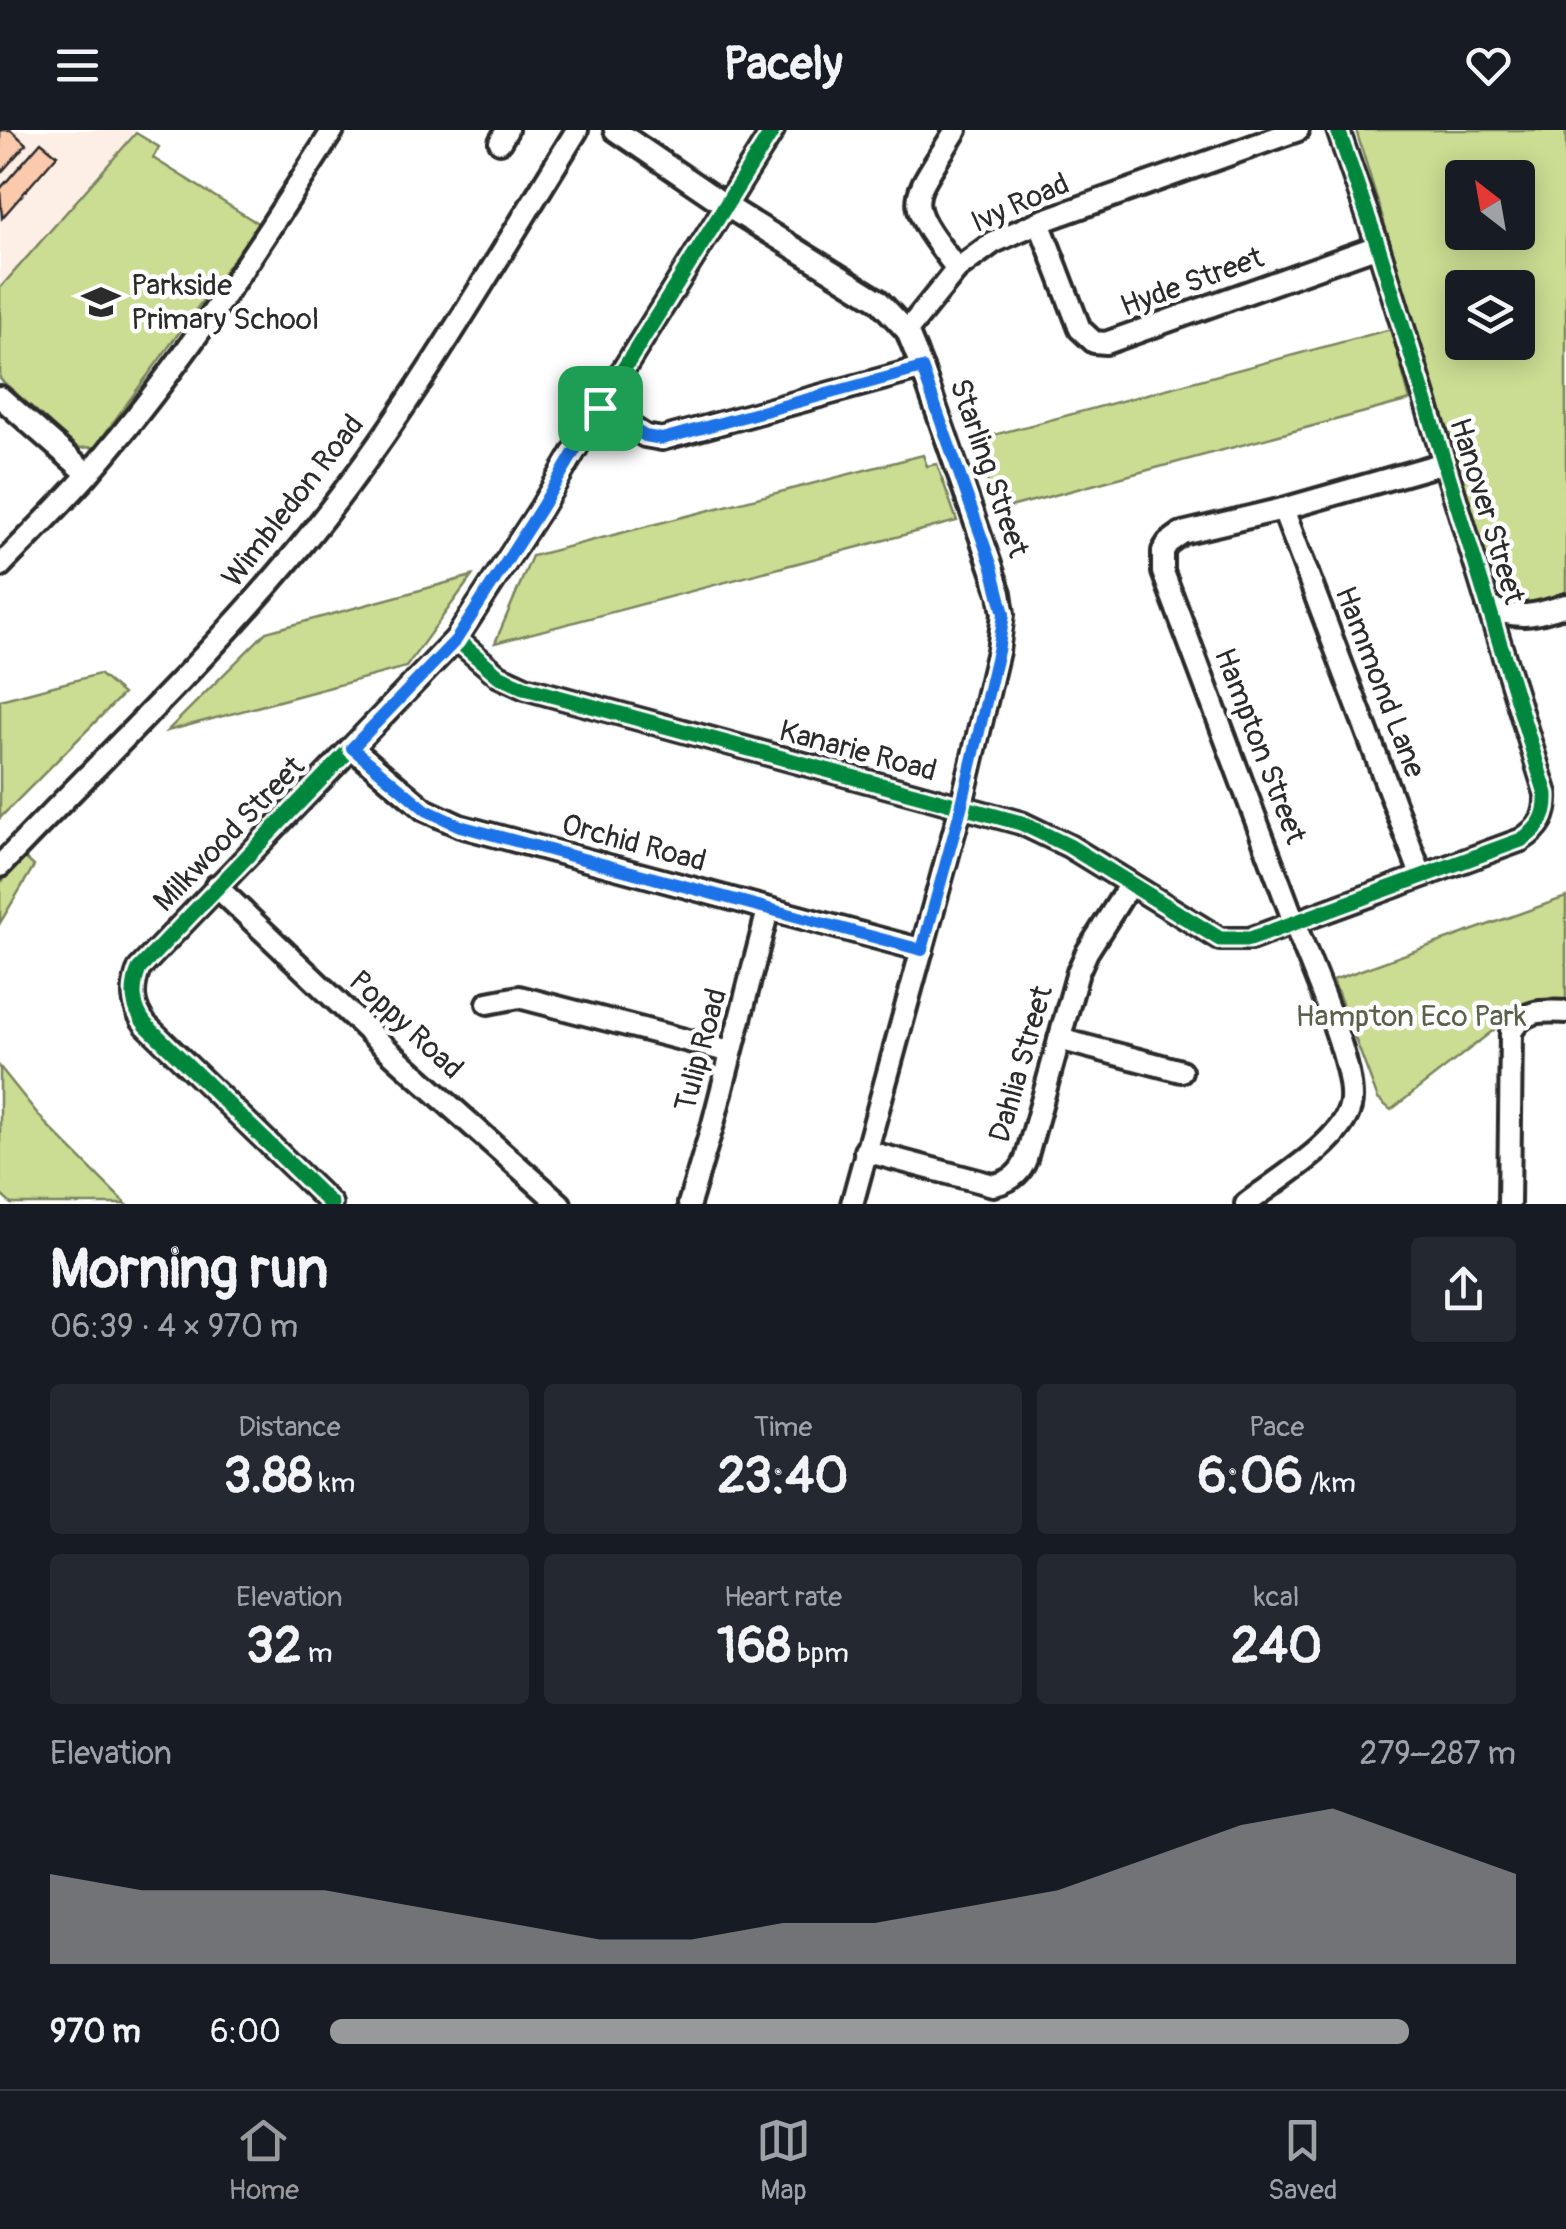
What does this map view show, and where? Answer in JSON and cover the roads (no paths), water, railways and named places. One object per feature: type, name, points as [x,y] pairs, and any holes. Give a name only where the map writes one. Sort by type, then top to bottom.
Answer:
[{"type":"street","points":[[0,566],[88,474],[155,390],[272,228],[333,130]]},
{"type":"street","name":"Wimbledon Road","points":[[0,866],[241,616],[303,544],[381,439],[577,130]]},
{"type":"street","name":"Starling Street","points":[[614,130],[878,300],[906,331],[992,567],[1004,614],[961,808],[852,1204]]},
{"type":"street","name":"Milkwood Street","points":[[331,1204],[156,1036],[134,1004],[134,982],[146,958],[456,640],[773,130]]},
{"type":"street","points":[[956,130],[922,186],[916,206],[924,226],[956,269]]},
{"type":"street","name":"Ivy Road","points":[[906,331],[956,269],[994,242],[1039,222],[1298,130]]},
{"type":"street","name":"Hanover Street","points":[[1294,922],[1521,840],[1534,832],[1545,816],[1546,794],[1378,246],[1338,130]]},
{"type":"street","name":"Hyde Street","points":[[1039,222],[1080,329],[1094,342],[1106,344],[1378,246]]},
{"type":"street","points":[[600,408],[645,436],[662,439],[922,368]]},
{"type":"street","points":[[0,397],[88,474]]},
{"type":"street","name":"Hampton Street","points":[[1246,1204],[1332,1137],[1350,1107],[1352,1090],[1294,922],[1162,572],[1162,562],[1168,542],[1182,533],[1283,510],[1444,463]]},
{"type":"street","name":"Hammond Lane","points":[[1283,510],[1421,875]]},
{"type":"street","points":[[1488,606],[1516,616],[1538,615],[1566,605]]},
{"type":"street","points":[[1501,650],[1508,638],[1538,615]]},
{"type":"street","name":"Kanarie Road","points":[[456,640],[499,676],[525,688],[1037,829],[1220,938],[1250,938],[1294,922]]},
{"type":"street","name":"Orchid Road","points":[[352,748],[408,796],[444,820],[922,950]]},
{"type":"street","name":"Dahlia Street","points":[[866,1151],[993,1184],[1006,1182],[1019,1172],[1087,952],[1130,884]]},
{"type":"street","name":"Poppy Road","points":[[216,886],[390,1052],[560,1204]]},
{"type":"street","name":"Tulip Road","points":[[688,1204],[768,910]]},
{"type":"street","points":[[488,1003],[518,997],[732,1052]]},
{"type":"street","points":[[1509,1204],[1511,1032],[1530,1013],[1566,1012]]},
{"type":"street","points":[[1059,1039],[1182,1070]]},
{"type":"place","name":"Parkside Primary School","points":[[101,302]]},
{"type":"park label","name":"Hampton Eco Park","points":[[1411,1016]]}]
